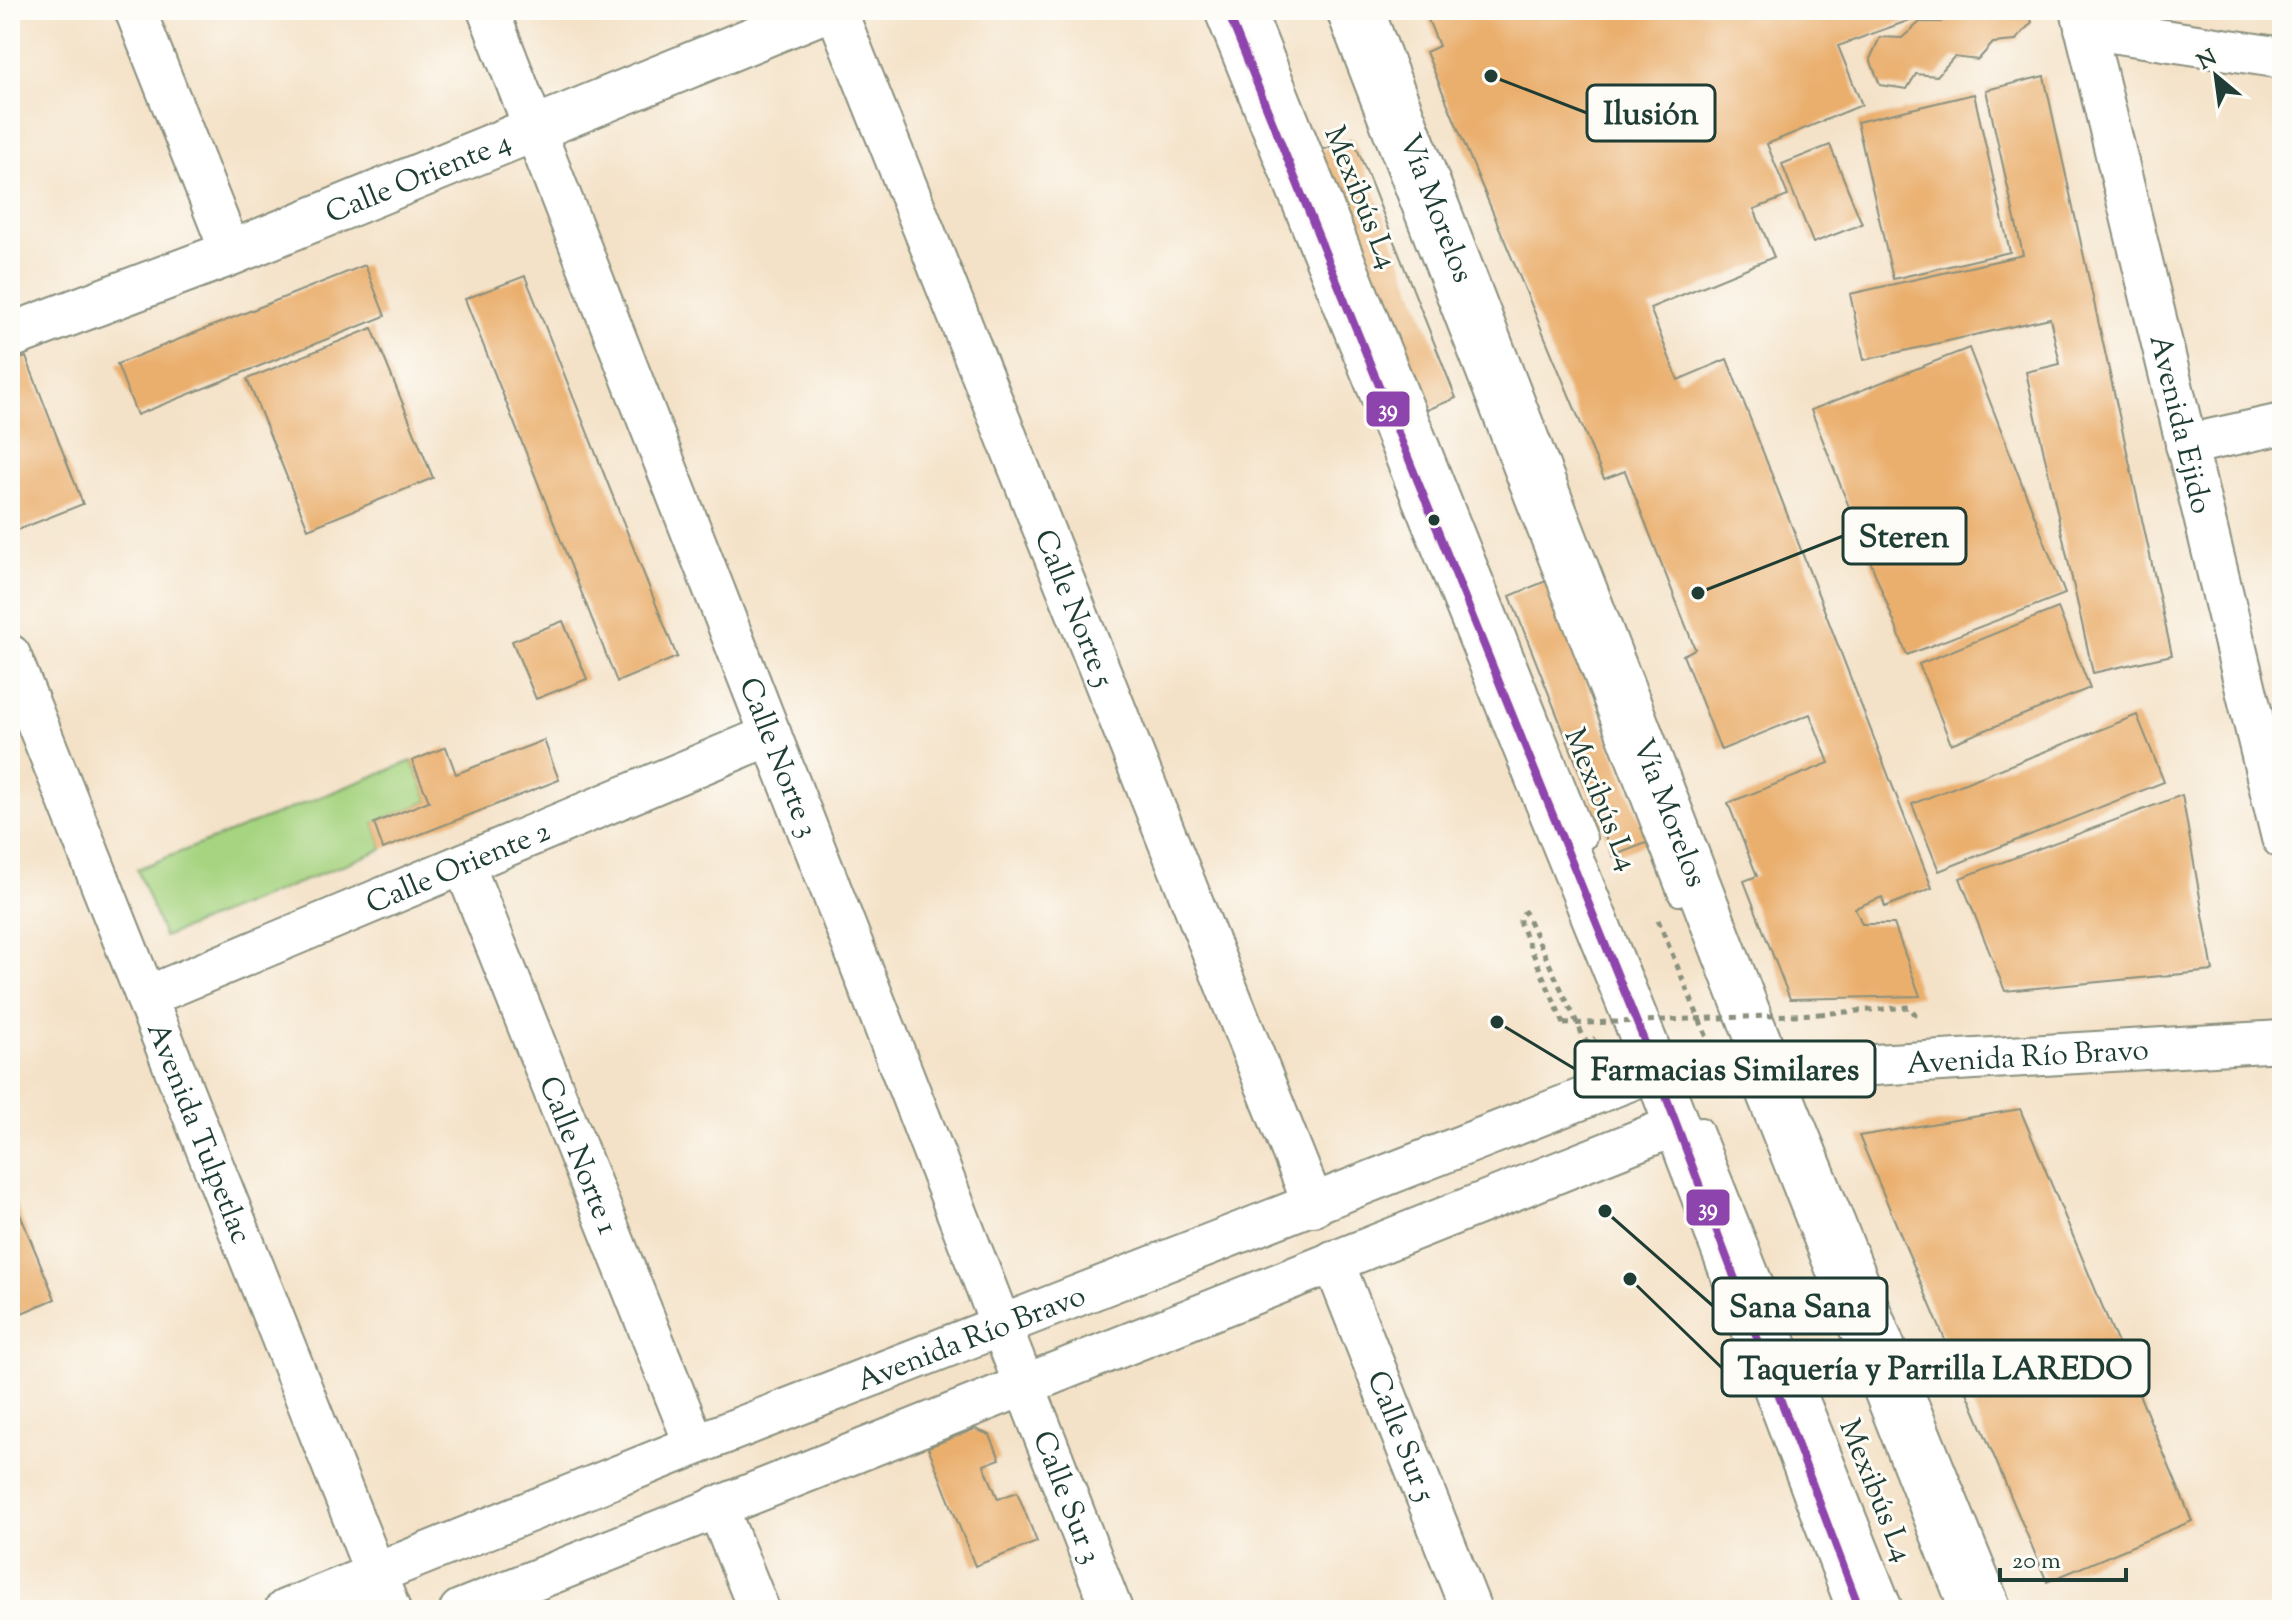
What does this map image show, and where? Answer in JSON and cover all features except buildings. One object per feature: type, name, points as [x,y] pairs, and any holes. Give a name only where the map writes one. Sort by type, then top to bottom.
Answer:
[{"type":"main road","name":"Calle Oriente 4","points":[[10,336],[231,253],[825,10]]},
{"type":"main road","points":[[1227,10],[1678,1098],[1860,1610]]},
{"type":"main road","name":"Vía Morelos","points":[[1361,10],[1759,1070],[1989,1610]]},
{"type":"street","points":[[135,10],[231,253]]},
{"type":"street","name":"Calle Norte 3","points":[[488,10],[1024,1385]]},
{"type":"street","name":"Calle Norte 5","points":[[836,10],[1314,1206]]},
{"type":"street","points":[[2083,19],[2282,58]]},
{"type":"street","name":"Avenida Ejido","points":[[2083,19],[2282,838]]},
{"type":"street","points":[[2186,445],[2282,424]]},
{"type":"street","name":"Avenida Tulpetlac","points":[[10,655],[383,1592]]},
{"type":"street","name":"Calle Oriente 2","points":[[146,997],[771,735]]},
{"type":"street","name":"Calle Norte 1","points":[[464,865],[695,1445]]},
{"type":"street","name":"Avenida Río Bravo","points":[[1759,1070],[2282,1041]]},
{"type":"street","name":"Avenida Río Bravo","points":[[285,1610],[383,1592],[695,1445],[1314,1206],[1678,1098]]},
{"type":"street","name":"Avenida Río Bravo","points":[[460,1610],[1333,1261],[1678,1098]]},
{"type":"street","name":"Calle Sur 5","points":[[1333,1261],[1471,1610]]},
{"type":"street","name":"Calle Sur 3","points":[[1024,1385],[1112,1610]]},
{"type":"street","points":[[717,1506],[759,1610]]},
{"type":"lane","name":"Mexibús L4","points":[[1255,10],[1596,864]]},
{"type":"lane","name":"Mexibús L4","points":[[1336,10],[1689,922]]},
{"type":"lane","name":"Mexibús L4","points":[[1648,996],[1678,1098],[1893,1610]]},
{"type":"lane","name":"Mexibús L4","points":[[1759,1070],[1960,1610]]},
{"type":"path","points":[[1653,907],[1728,1094]]},
{"type":"path","points":[[1590,1020],[1596,1035],[1595,1041],[1589,1043],[1525,912],[1520,917],[1520,924],[1564,1024],[1819,1014]]},
{"type":"green space","points":[[412,761],[429,801],[374,823],[383,849],[164,937],[137,869]]},
{"type":"transit line","name":"39","points":[[1227,10],[1656,1070],[1860,1610]]},
{"type":"place","name":"Ilusión","points":[[1491,76]]},
{"type":"place","name":"Steren","points":[[1698,593]]},
{"type":"place","name":"Farmacias Similares","points":[[1497,1022]]},
{"type":"place","name":"Sana Sana","points":[[1605,1211]]},
{"type":"place","name":"Taquería y Parrilla LAREDO","points":[[1630,1279]]}]
